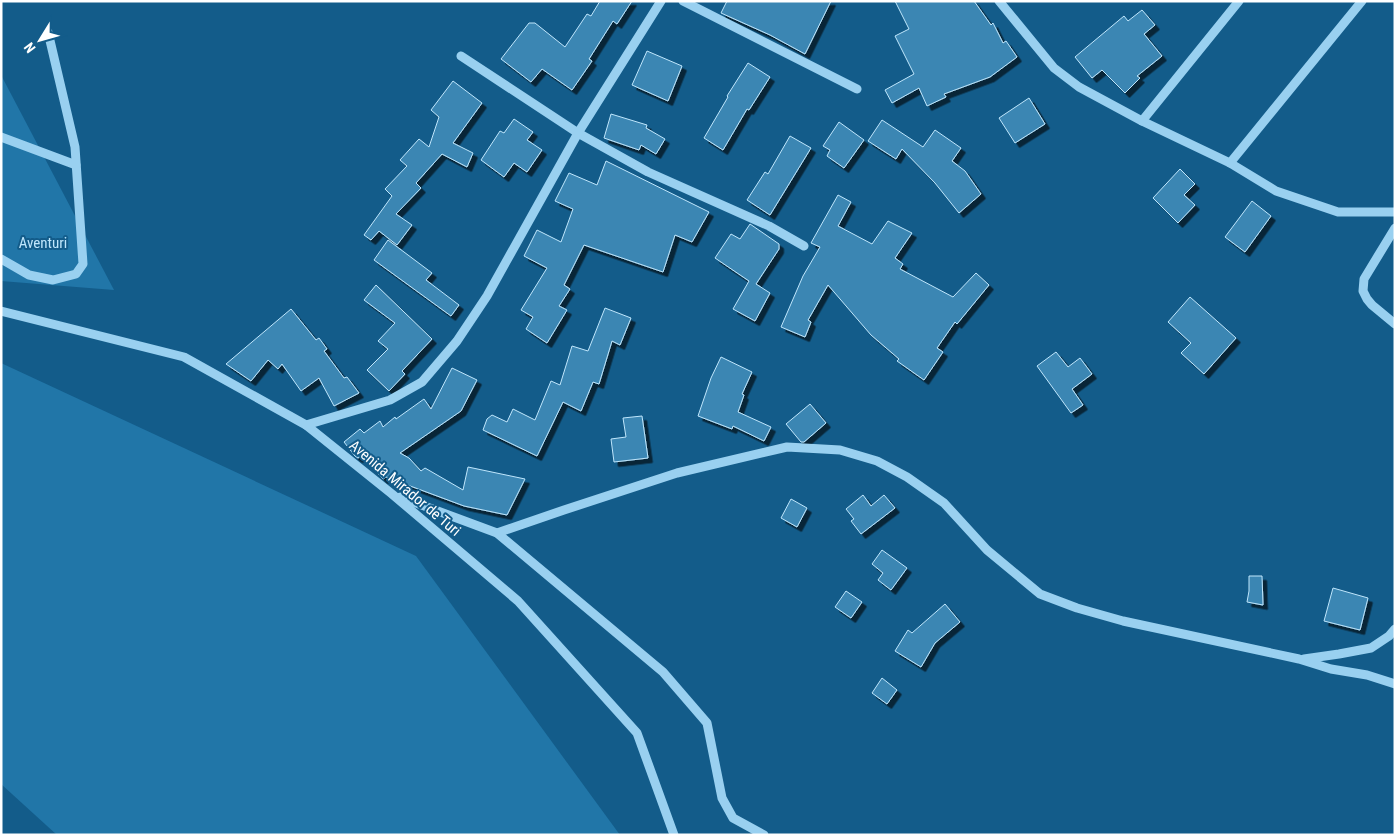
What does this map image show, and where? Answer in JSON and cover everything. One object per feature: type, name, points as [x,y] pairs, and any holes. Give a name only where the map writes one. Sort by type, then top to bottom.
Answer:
[{"type":"street","points":[[306,425],[390,400],[422,382],[457,341],[487,296],[578,133],[661,1]]},
{"type":"street","points":[[683,1],[857,89]]},
{"type":"street","points":[[999,1],[1054,68],[1079,87],[1142,121],[1230,163],[1276,191],[1338,212],[1395,212]]},
{"type":"street","points":[[1142,121],[1239,1]]},
{"type":"street","points":[[1230,163],[1362,1]]},
{"type":"street","points":[[1,259],[29,275],[53,280],[76,274],[83,264],[75,147],[48,32]]},
{"type":"street","points":[[462,56],[578,133],[648,172],[769,226],[804,246]]},
{"type":"street","points":[[1,137],[76,165]]},
{"type":"street","points":[[1395,228],[1364,279],[1363,291],[1372,305],[1395,324]]},
{"type":"street","name":"Avenida Mirador de Turi","points":[[1,311],[184,357],[306,425],[392,494],[518,601],[637,733],[674,835]]},
{"type":"street","points":[[497,533],[677,473],[787,447],[840,450],[877,461],[907,476],[944,503],[986,550],[1040,594],[1077,608],[1123,621],[1299,659],[1330,669],[1367,675],[1395,684]]},
{"type":"street","points":[[392,494],[497,533],[663,672],[707,723],[722,798],[733,818],[764,835]]},
{"type":"street","points":[[1299,659],[1371,648],[1389,636],[1395,629]]},
{"type":"green space","name":"Aventuri","points":[[1,75],[114,290],[1,281]]},
{"type":"green space","points":[[1,363],[416,556],[620,835],[57,835],[1,784]]},
{"type":"building","points":[[600,1],[632,1],[617,24],[613,21],[589,59],[592,61],[572,90],[542,69],[531,82],[501,59],[529,23],[535,23],[565,47],[587,14],[591,16]]},
{"type":"building","points":[[727,1],[831,1],[805,54],[770,35],[721,13]]},
{"type":"building","points":[[895,1],[974,1],[991,25],[993,23],[1003,43],[1006,41],[1017,57],[990,77],[944,94],[946,97],[927,106],[919,88],[892,103],[885,90],[914,74],[895,36],[909,29]]},
{"type":"building","points":[[1142,10],[1155,25],[1144,34],[1162,56],[1137,76],[1140,78],[1125,93],[1102,70],[1092,78],[1075,57],[1124,16],[1128,21]]},
{"type":"building","points":[[647,51],[682,66],[668,101],[632,85]]},
{"type":"building","points":[[748,63],[770,77],[749,110],[747,109],[723,150],[704,138]]},
{"type":"building","points":[[453,81],[482,103],[453,143],[473,153],[467,167],[442,154],[416,183],[421,188],[396,214],[412,225],[397,245],[379,231],[371,240],[364,235],[392,196],[385,189],[407,166],[400,160],[419,139],[429,147],[439,117],[431,110]]},
{"type":"building","points":[[1029,98],[1045,124],[1015,143],[999,118]]},
{"type":"building","points":[[611,114],[647,125],[646,128],[665,139],[656,154],[641,145],[639,150],[604,138]]},
{"type":"building","points":[[514,119],[533,132],[527,140],[542,150],[527,172],[514,163],[504,177],[481,160],[500,131],[504,133]]},
{"type":"building","points":[[882,120],[923,147],[935,130],[961,148],[952,161],[965,171],[981,194],[959,213],[935,183],[902,149],[896,159],[868,141]]},
{"type":"building","points":[[839,122],[864,140],[844,168],[827,156],[830,150],[823,146]]},
{"type":"building","points":[[790,136],[811,148],[770,215],[747,200],[765,172],[768,174]]},
{"type":"building","points":[[606,161],[709,212],[692,242],[675,235],[663,272],[584,245],[564,285],[570,289],[559,306],[567,310],[547,343],[526,329],[533,317],[521,310],[547,268],[524,256],[537,230],[561,242],[573,209],[555,201],[569,173],[597,185]]},
{"type":"building","points":[[1180,169],[1195,184],[1184,195],[1195,205],[1178,223],[1153,198]]},
{"type":"building","points":[[838,195],[851,202],[838,226],[872,244],[888,221],[912,233],[895,258],[903,264],[900,269],[953,297],[976,273],[989,285],[957,324],[955,322],[937,348],[943,352],[924,380],[897,361],[899,359],[871,335],[828,285],[808,320],[811,322],[805,337],[781,327],[803,276],[820,247],[811,243]]},
{"type":"building","points":[[1252,201],[1271,216],[1245,252],[1225,237]]},
{"type":"building","points":[[750,224],[779,244],[779,249],[756,284],[770,293],[755,321],[733,309],[749,281],[715,258],[731,234],[740,239]]},
{"type":"building","points":[[388,240],[432,273],[426,280],[459,305],[451,316],[374,260]]},
{"type":"building","points":[[376,285],[432,339],[402,371],[405,374],[389,391],[367,370],[388,349],[378,341],[395,323],[364,300]]},
{"type":"building","points":[[1190,297],[1236,338],[1204,374],[1181,353],[1191,343],[1168,322]]},
{"type":"building","points":[[605,308],[631,318],[620,345],[612,341],[599,384],[593,382],[581,411],[563,402],[537,456],[483,430],[487,419],[492,415],[507,422],[513,409],[535,420],[551,381],[560,385],[572,346],[588,351]]},
{"type":"building","points":[[291,309],[316,340],[319,338],[327,349],[324,351],[344,378],[347,377],[359,393],[334,406],[319,378],[301,391],[282,364],[278,369],[268,360],[251,381],[226,364]]},
{"type":"building","points":[[1056,352],[1068,367],[1080,358],[1092,374],[1072,389],[1083,405],[1071,413],[1037,366]]},
{"type":"building","points":[[721,357],[752,372],[742,394],[744,395],[738,412],[771,427],[764,441],[733,426],[732,429],[698,416],[711,378]]},
{"type":"building","points":[[452,368],[477,380],[461,411],[400,453],[409,458],[421,471],[425,468],[463,490],[468,467],[525,479],[507,515],[464,506],[386,477],[383,479],[361,456],[358,458],[355,456],[344,442],[360,429],[364,433],[380,421],[383,427],[424,399],[431,409]]},
{"type":"building","points":[[810,404],[826,423],[804,442],[801,442],[786,424]]},
{"type":"building","points":[[642,416],[648,458],[614,462],[611,439],[626,437],[623,418]]},
{"type":"building","points":[[863,495],[871,506],[884,495],[895,508],[861,534],[851,521],[854,519],[846,509]]},
{"type":"building","points":[[791,499],[807,508],[797,527],[781,518]]},
{"type":"building","points":[[882,550],[907,568],[891,590],[878,580],[883,573],[872,564]]},
{"type":"building","points":[[1249,576],[1262,576],[1263,605],[1247,602]]},
{"type":"building","points":[[1333,588],[1368,598],[1360,630],[1324,621]]},
{"type":"building","points":[[846,591],[862,602],[851,618],[835,607]]},
{"type":"building","points":[[945,604],[960,622],[935,643],[921,667],[895,651],[908,630],[912,633]]},
{"type":"building","points":[[882,678],[897,690],[887,704],[872,693]]}]
